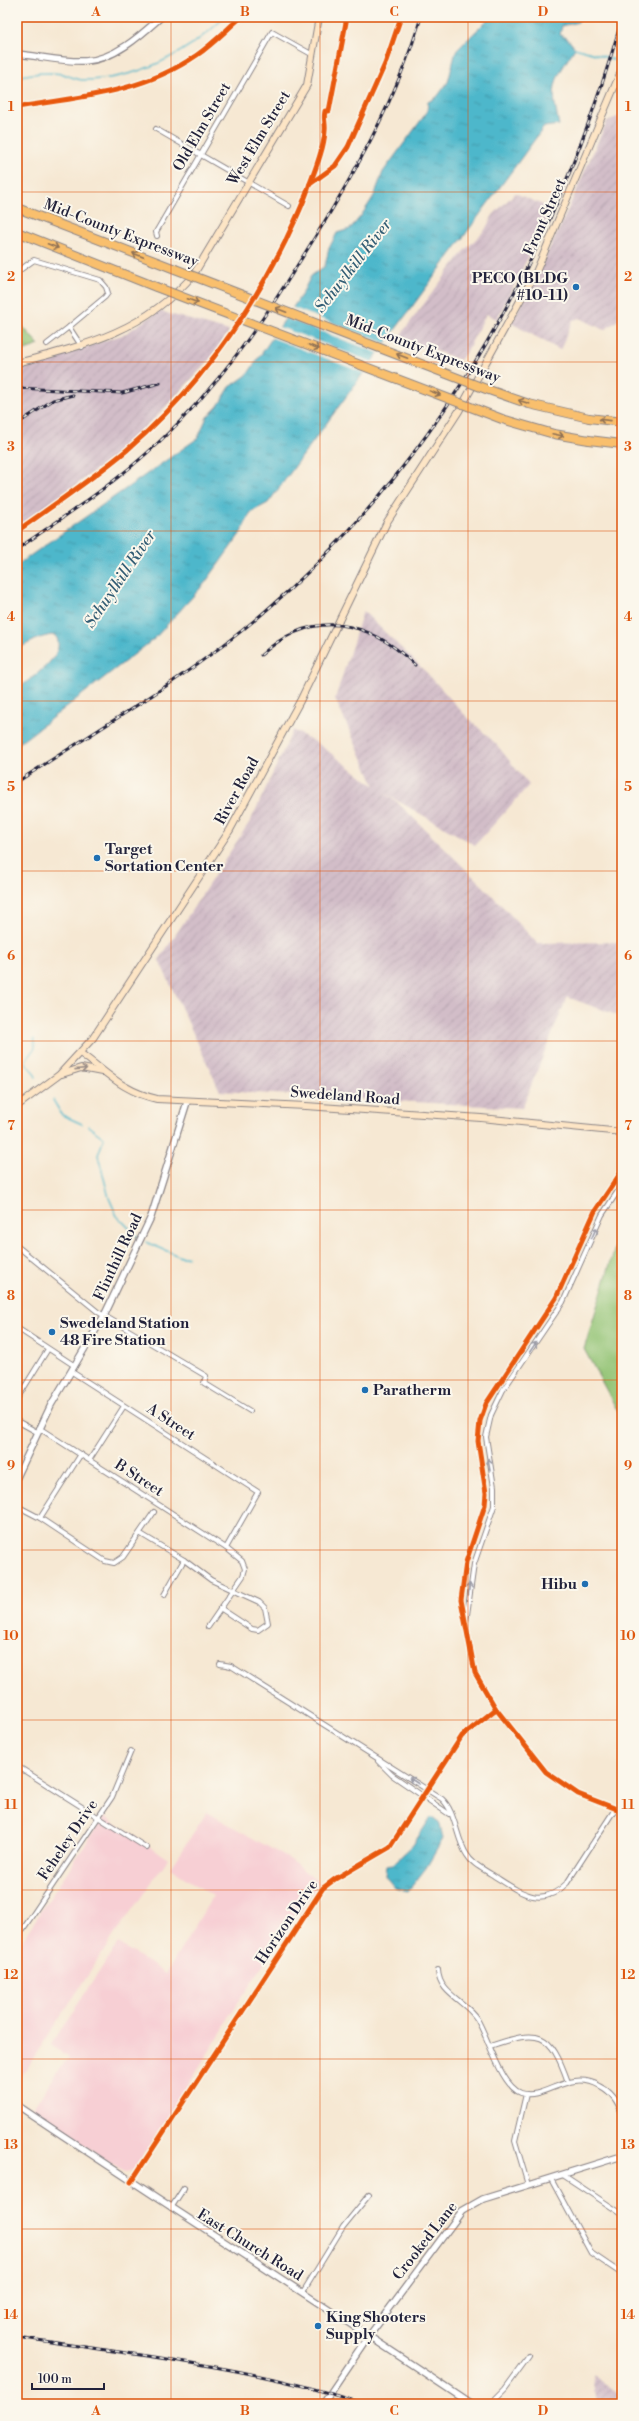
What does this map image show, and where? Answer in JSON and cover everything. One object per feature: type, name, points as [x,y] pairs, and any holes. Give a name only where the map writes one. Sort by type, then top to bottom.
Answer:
[{"type":"highway","name":"Mid-County Expressway","points":[[17,208],[486,389],[536,406],[589,418],[622,422]]},
{"type":"highway","points":[[17,232],[156,287],[502,419],[554,434],[622,444]]},
{"type":"main road","name":"West Elm Street","points":[[17,363],[82,347],[124,330],[148,316],[183,287],[200,265],[307,85],[319,17]]},
{"type":"main road","name":"Front Street","points":[[381,535],[402,498],[459,412],[536,272],[622,70]]},
{"type":"main road","name":"River Road","points":[[17,1106],[59,1075],[98,1031],[208,866],[254,790],[304,695],[381,535]]},
{"type":"main road","name":"Swedeland Road","points":[[80,1053],[121,1086],[143,1096],[187,1102],[306,1106],[481,1118],[622,1132]]},
{"type":"main road","points":[[59,1075],[81,1068],[103,1072]]},
{"type":"street","points":[[17,54],[84,61],[96,59],[131,41],[161,17]]},
{"type":"street","name":"Old Elm Street","points":[[157,236],[156,232],[272,32],[313,56]]},
{"type":"street","points":[[156,129],[289,206]]},
{"type":"street","points":[[17,272],[30,262],[40,261],[100,280],[106,287],[108,293],[105,297],[47,344]]},
{"type":"street","points":[[69,327],[82,347]]},
{"type":"street","name":"Flinthill Road","points":[[17,1477],[38,1430],[104,1316],[151,1217],[187,1102]]},
{"type":"street","points":[[622,1171],[595,1211],[556,1298],[496,1386],[483,1412],[478,1441],[486,1493],[485,1505],[463,1573],[461,1600],[465,1628],[475,1673],[496,1709],[533,1758],[554,1779],[578,1794],[622,1812]]},
{"type":"street","points":[[465,1628],[474,1564],[494,1506],[494,1487],[486,1437],[490,1415],[503,1390],[563,1302],[602,1215],[622,1186]]},
{"type":"street","points":[[17,1246],[104,1316],[206,1376],[204,1382],[250,1411]]},
{"type":"street","points":[[17,1328],[75,1366]]},
{"type":"street","points":[[17,1399],[48,1349]]},
{"type":"street","name":"A Street","points":[[72,1372],[258,1492],[226,1548]]},
{"type":"street","points":[[90,1459],[124,1406]]},
{"type":"street","name":"B Street","points":[[17,1421],[38,1430],[90,1459],[226,1548],[242,1561],[245,1569],[234,1589],[208,1627]]},
{"type":"street","points":[[40,1518],[81,1454]]},
{"type":"street","points":[[17,1506],[40,1518],[104,1561],[114,1563],[123,1557],[141,1534],[154,1512]]},
{"type":"street","points":[[141,1534],[184,1560],[211,1580],[234,1589],[259,1602],[265,1608],[268,1623],[258,1630],[252,1628],[220,1608]]},
{"type":"street","points":[[164,1595],[184,1560]]},
{"type":"street","points":[[220,1664],[231,1666],[443,1801],[451,1816],[464,1851],[471,1860],[519,1892],[540,1897],[553,1894],[567,1883],[615,1808]]},
{"type":"street","name":"Horizon Drive","points":[[131,2182],[323,1888],[390,1847],[462,1736],[496,1709]]},
{"type":"street","name":"Feheley Drive","points":[[17,1938],[118,1786],[131,1751]]},
{"type":"street","points":[[373,1756],[392,1775],[422,1796],[443,1808],[451,1816]]},
{"type":"street","points":[[17,1766],[147,1848]]},
{"type":"street","points":[[438,1970],[443,1987],[474,2014],[508,2081],[517,2091],[526,2094],[568,2082],[586,2081],[604,2087],[615,2097],[622,2114]]},
{"type":"street","points":[[490,2046],[518,2036],[539,2037],[549,2044],[556,2052],[568,2082]]},
{"type":"street","points":[[526,2094],[515,2141],[528,2186]]},
{"type":"street","name":"East Church Road","points":[[17,2105],[170,2208],[302,2292],[471,2404]]},
{"type":"street","name":"Crooked Lane","points":[[322,2404],[369,2336],[462,2211],[478,2201],[622,2156]]},
{"type":"street","points":[[563,2175],[622,2214]]},
{"type":"street","points":[[551,2179],[591,2253],[622,2274]]},
{"type":"street","points":[[170,2208],[184,2188]]},
{"type":"street","points":[[302,2292],[343,2226],[369,2195]]},
{"type":"street","points":[[490,2404],[505,2389],[529,2356]]},
{"type":"shaded area","points":[[622,115],[622,313],[617,321],[604,330],[580,318],[573,320],[560,350],[511,323],[557,234],[607,121]]},
{"type":"shaded area","points":[[515,193],[552,209],[497,319],[486,314],[467,351],[460,360],[399,337],[463,252],[485,230],[493,215]]},
{"type":"shaded area","points":[[159,311],[229,331],[211,358],[155,418],[110,460],[17,528],[17,369],[125,334]]},
{"type":"shaded area","points":[[363,611],[427,673],[464,714],[496,744],[529,785],[475,845],[382,792],[397,802],[488,891],[537,943],[622,942],[622,1017],[567,997],[522,1108],[220,1091],[159,960],[251,820],[293,730],[317,743],[375,786],[335,699]]},
{"type":"shaded area","points":[[207,1812],[291,1860],[319,1883],[227,2019],[224,2028],[133,2171],[125,2173],[31,2111],[68,2057],[51,2045],[118,1943],[166,1974],[213,1896],[170,1868]]},
{"type":"shaded area","points":[[104,1816],[168,1859],[115,1934],[17,2083],[17,1948]]},
{"type":"shaded area","points":[[592,2375],[622,2395],[622,2404],[596,2404]]},
{"type":"green space","points":[[17,320],[39,345],[17,353]]},
{"type":"green space","points":[[622,1225],[622,1419],[584,1349]]},
{"type":"water","name":"Schuylkill River","points":[[490,17],[580,17],[578,22],[562,26],[560,35],[567,38],[575,48],[555,84],[554,92],[559,125],[544,127],[268,503],[251,512],[240,534],[205,583],[154,639],[17,745],[17,690],[46,666],[57,652],[58,644],[56,636],[51,635],[39,638],[17,649],[17,565],[198,438],[207,417],[218,406],[230,387],[247,375],[302,294],[311,276],[325,266],[329,248],[337,233],[350,229],[361,216],[374,196],[383,172],[427,112],[428,102],[437,97],[448,82],[456,51]]},
{"type":"water","points":[[431,1817],[440,1824],[443,1839],[426,1868],[408,1891],[395,1888],[385,1876],[386,1865],[393,1864],[413,1845]]},
{"type":"pier","points":[[291,307],[387,344],[381,354],[283,317]]},
{"type":"pier","points":[[277,326],[375,363],[367,374],[270,337]]},
{"type":"waterway","points":[[17,77],[51,73],[63,74],[75,79],[83,80],[103,79],[142,70],[178,53],[225,17]]},
{"type":"waterway","points":[[575,48],[622,62]]},
{"type":"waterway","points":[[34,1039],[35,1048],[27,1059],[26,1064],[36,1077]]},
{"type":"waterway","points":[[53,1100],[62,1115],[82,1124]]},
{"type":"waterway","points":[[88,1126],[104,1138],[98,1155],[109,1198],[117,1216],[138,1237]]},
{"type":"waterway","points":[[146,1242],[181,1257],[188,1257]]},
{"type":"railway","points":[[17,549],[90,498],[143,457],[201,399],[220,376],[273,303],[356,168],[386,109],[399,79],[421,17]]},
{"type":"railway","points":[[17,782],[142,702],[204,660],[262,614],[327,554],[386,488],[439,418],[486,344],[528,266],[564,186],[595,103],[622,19]]},
{"type":"railway","points":[[17,388],[122,393],[160,383]]},
{"type":"railway","points":[[17,424],[53,400],[73,395]]},
{"type":"railway","points":[[261,655],[281,640],[300,630],[320,625],[340,625],[359,629],[378,637],[397,649],[415,665]]},
{"type":"railway","points":[[17,2337],[148,2356],[236,2371],[322,2391],[364,2404]]},
{"type":"cycle path","points":[[17,107],[110,92],[155,78],[176,68],[197,55],[214,42],[241,17]]},
{"type":"cycle path","points":[[17,531],[73,492],[127,450],[151,428],[196,380],[216,354],[253,299],[270,271],[298,215],[319,159],[324,138],[324,116],[325,111],[329,111],[347,17]]},
{"type":"cycle path","points":[[310,184],[335,166],[348,147],[385,64],[401,17]]},
{"type":"cycle path","points":[[622,1171],[595,1211],[556,1298],[486,1404],[480,1421],[478,1441],[486,1493],[485,1505],[466,1562],[461,1600],[475,1673],[496,1709],[546,1772],[578,1794],[622,1811]]},
{"type":"cycle path","points":[[131,2182],[323,1888],[335,1879],[390,1847],[462,1736],[496,1709]]},
{"type":"place","name":"PECO (BLDG #10-11)","points":[[576,287]]},
{"type":"place","name":"Target Sortation Center","points":[[97,858]]},
{"type":"place","name":"Swedeland Station 48 Fire Station","points":[[52,1332]]},
{"type":"place","name":"Paratherm","points":[[365,1390]]},
{"type":"place","name":"Hibu","points":[[585,1584]]},
{"type":"place","name":"King Shooters Supply","points":[[318,2326]]}]
